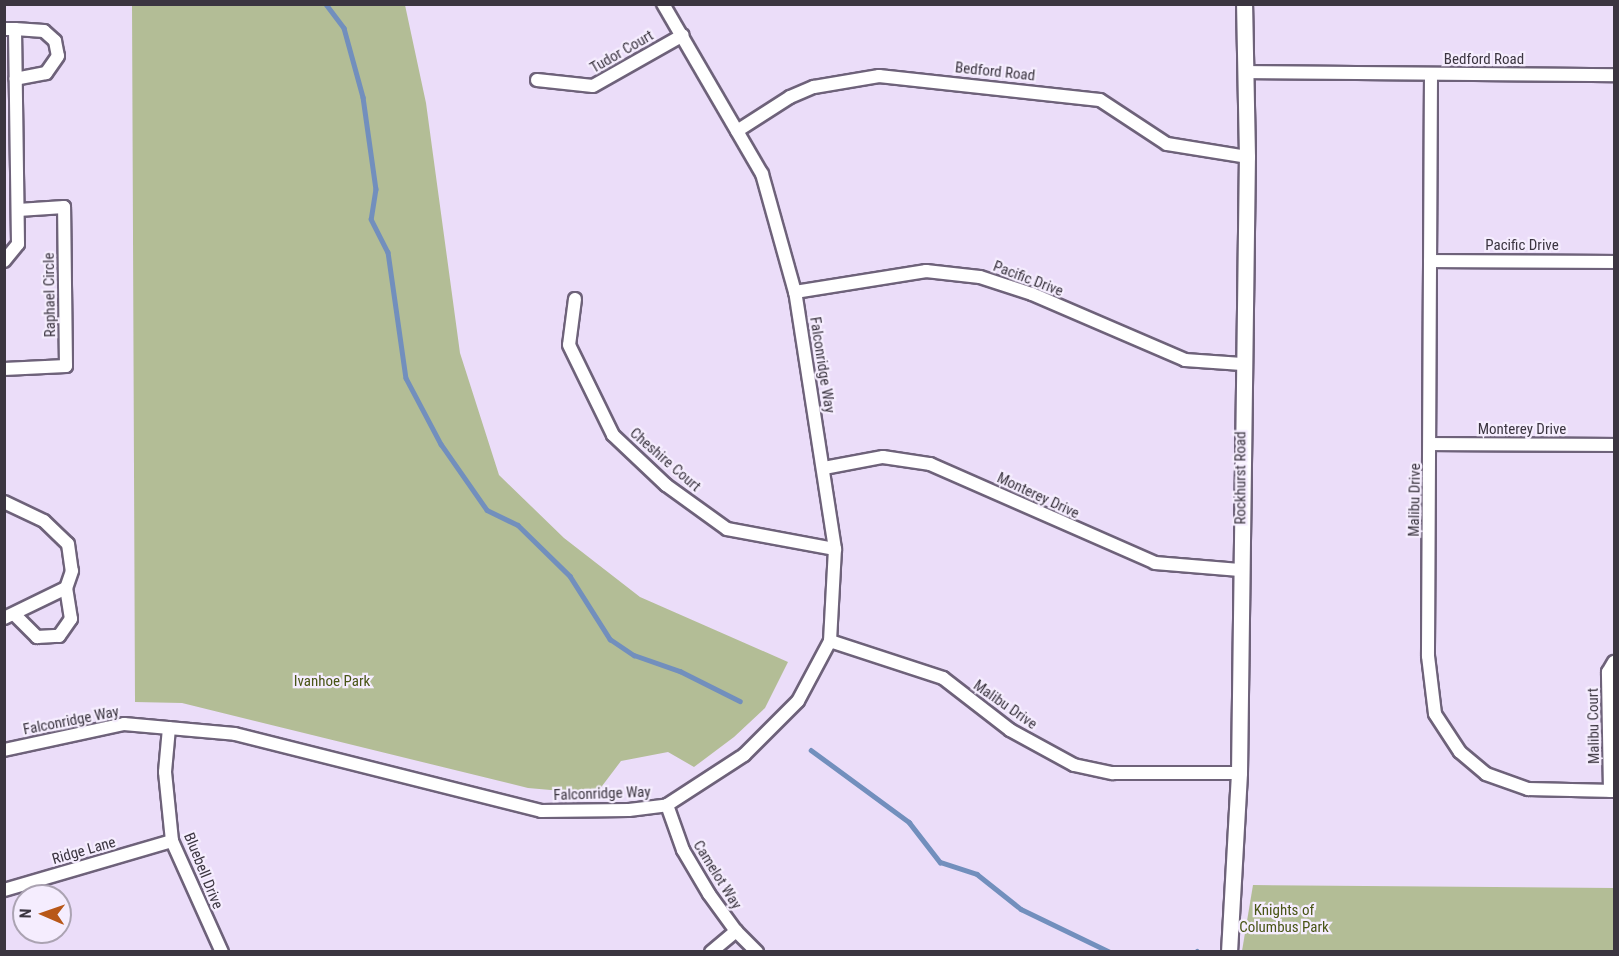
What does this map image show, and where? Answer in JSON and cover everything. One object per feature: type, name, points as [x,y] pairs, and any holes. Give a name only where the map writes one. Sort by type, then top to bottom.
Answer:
[{"type":"street","name":"Falconridge Way","points":[[4,750],[124,724],[235,734],[541,811],[629,810],[667,805],[744,755],[798,701],[830,641],[835,549],[795,292],[762,174],[663,4]]},
{"type":"street","name":"Rockhurst Road","points":[[1229,951],[1239,773],[1242,364],[1247,156],[1244,4]]},
{"type":"street","points":[[4,261],[18,244],[16,79],[10,29],[44,32],[55,41],[58,56],[46,73],[16,79]]},
{"type":"street","name":"Tudor Court","points":[[537,80],[593,86],[683,35]]},
{"type":"street","name":"Bedford Road","points":[[1245,72],[1614,75]]},
{"type":"street","name":"Malibu Drive","points":[[1431,75],[1428,656],[1435,714],[1460,752],[1486,774],[1528,789],[1612,791]]},
{"type":"street","name":"Bedford Road","points":[[737,131],[790,97],[814,87],[879,76],[1100,100],[1167,144],[1247,156]]},
{"type":"street","name":"Raphael Circle","points":[[4,369],[66,366],[64,207],[18,210]]},
{"type":"street","name":"Pacific Drive","points":[[1430,261],[1614,262]]},
{"type":"street","name":"Pacific Drive","points":[[795,292],[926,271],[980,277],[1032,294],[1185,360],[1242,364]]},
{"type":"street","name":"Cheshire Court","points":[[575,299],[569,345],[613,435],[666,485],[727,529],[835,549]]},
{"type":"street","name":"Monterey Drive","points":[[1430,444],[1614,445]]},
{"type":"street","name":"Monterey Drive","points":[[824,468],[883,457],[921,462],[1155,563],[1240,570]]},
{"type":"street","points":[[4,502],[44,521],[68,544],[72,571],[66,588],[71,619],[59,636],[37,637],[9,616],[66,588]]},
{"type":"street","name":"Malibu Drive","points":[[830,641],[943,678],[1010,730],[1074,765],[1113,773],[1239,773]]},
{"type":"street","name":"Malibu Court","points":[[1612,791],[1608,672],[1614,662]]},
{"type":"street","name":"Bluebell Drive","points":[[169,728],[165,772],[172,841],[222,951]]},
{"type":"street","name":"Camelot Way","points":[[667,805],[682,850],[736,932],[757,951]]},
{"type":"street","name":"Ridge Lane","points":[[4,890],[172,841]]},
{"type":"street","points":[[711,951],[736,932]]},
{"type":"green space","name":"Ivanhoe Park","points":[[132,5],[405,5],[426,103],[460,353],[499,475],[564,538],[640,597],[788,662],[765,708],[734,737],[694,767],[668,752],[621,761],[596,794],[528,788],[182,703],[135,702]]},
{"type":"green space","name":"Knights of Columbus Park","points":[[1253,885],[1614,888],[1614,951],[1242,951]]},
{"type":"waterway","points":[[326,4],[344,28],[363,97],[376,189],[371,219],[388,252],[406,378],[441,444],[487,510],[518,525],[570,576],[610,639],[634,655],[680,671],[740,701]]},
{"type":"waterway","points":[[811,750],[909,822],[940,862],[977,874],[1021,909],[1110,952]]}]
